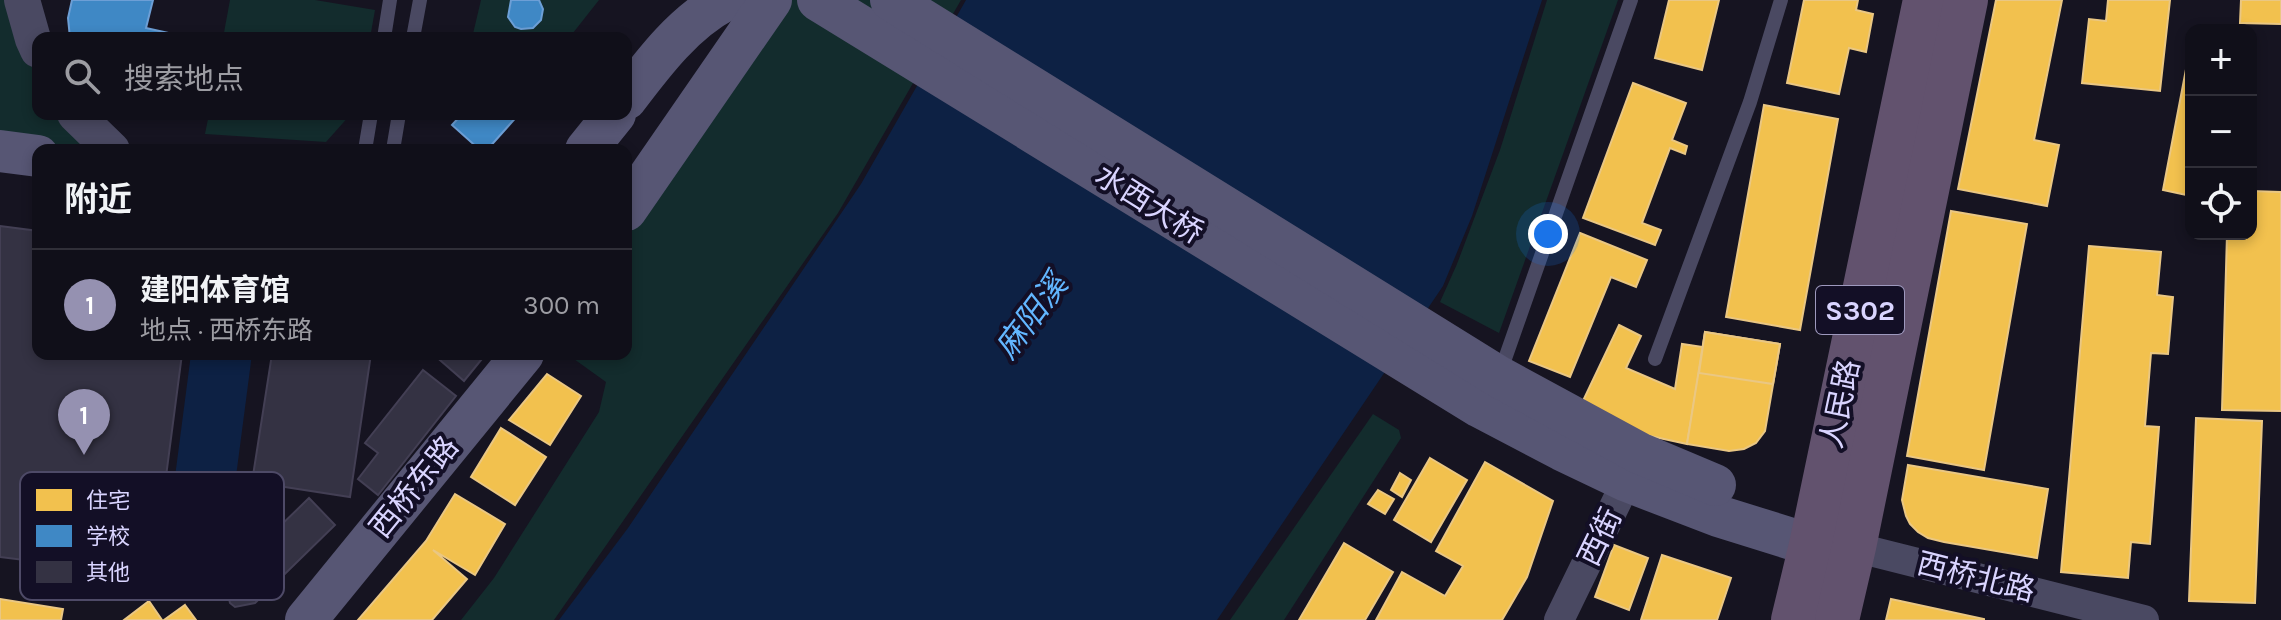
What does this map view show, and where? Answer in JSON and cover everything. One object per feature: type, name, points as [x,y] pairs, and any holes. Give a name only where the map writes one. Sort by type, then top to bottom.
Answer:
[{"type":"highway","name":"人民路","points":[[1793,620],[1925,0]]},
{"type":"highway","name":"人民路","points":[[1837,620],[1966,0]]},
{"type":"main road","points":[[632,92],[672,42],[710,9],[726,0]]},
{"type":"main road","points":[[632,201],[771,0]]},
{"type":"main road","name":"水西大桥","points":[[818,0],[1490,392]]},
{"type":"main road","points":[[891,0],[1490,392],[1562,450],[1633,467],[1854,547]]},
{"type":"main road","points":[[591,144],[610,120]]},
{"type":"main road","points":[[0,151],[32,155]]},
{"type":"main road","name":"西桥东路","points":[[306,620],[518,360]]},
{"type":"street","points":[[22,0],[32,35]]},
{"type":"street","points":[[81,120],[106,144]]},
{"type":"street","name":"西街","points":[[1559,620],[1633,467]]},
{"type":"street","name":"西桥北路","points":[[1854,547],[2144,620]]},
{"type":"lane","points":[[385,32],[390,0]]},
{"type":"lane","points":[[414,32],[420,0]]},
{"type":"lane","points":[[1490,392],[1631,0]]},
{"type":"lane","points":[[1655,359],[1750,102],[1781,0]]},
{"type":"lane","points":[[366,144],[370,120]]},
{"type":"lane","points":[[394,144],[398,120]]},
{"type":"green space","points":[[0,0],[7,0],[32,67],[32,120],[66,120],[83,144],[32,144],[32,147],[0,141]]},
{"type":"green space","points":[[230,0],[315,0],[375,10],[371,32],[224,32]]},
{"type":"green space","points":[[481,0],[599,0],[574,32],[473,32]]},
{"type":"green space","points":[[782,0],[961,0],[838,213],[554,620],[461,620],[494,578],[599,412],[606,382],[575,360],[632,360],[632,229],[694,141]]},
{"type":"green space","points":[[1547,0],[1618,0],[1499,333],[1440,302],[1500,150]]},
{"type":"green space","points":[[208,120],[346,120],[326,142],[205,134]]},
{"type":"green space","points":[[1373,414],[1399,430],[1401,438],[1284,620],[1230,620]]},
{"type":"water","name":"麻阳溪","points":[[966,0],[1542,0],[1472,216],[1443,286],[1217,620],[559,620],[628,528],[861,184]]},
{"type":"water","points":[[190,360],[251,360],[237,472],[176,472]]},
{"type":"building: 住宅","points":[[1669,0],[1719,0],[1702,70],[1655,58]]},
{"type":"building: 住宅","points":[[1804,0],[1858,0],[1856,10],[1873,14],[1866,52],[1849,48],[1839,94],[1787,83]]},
{"type":"building: 住宅","points":[[1996,0],[2062,0],[2034,140],[2059,145],[2047,206],[1958,189]]},
{"type":"building: 住宅","points":[[2108,0],[2170,0],[2160,91],[2082,83],[2089,19],[2106,21]]},
{"type":"building: 住宅","points":[[2241,0],[2281,0],[2281,24],[2240,23]]},
{"type":"building: 住宅","points":[[2185,74],[2185,195],[2163,190]]},
{"type":"building: 住宅","points":[[1633,83],[1686,103],[1672,140],[1687,146],[1685,154],[1670,148],[1642,223],[1661,230],[1655,245],[1583,218]]},
{"type":"building: 住宅","points":[[1764,105],[1838,119],[1800,330],[1726,317]]},
{"type":"building: 住宅","points":[[2257,191],[2281,192],[2281,411],[2222,410],[2227,240],[2257,240]]},
{"type":"building: 住宅","points":[[1951,211],[2027,224],[1984,470],[1907,456]]},
{"type":"building: 住宅","points":[[1580,233],[1647,260],[1636,287],[1611,277],[1570,377],[1529,361]]},
{"type":"building: 住宅","points":[[2089,246],[2161,252],[2157,295],[2173,297],[2168,354],[2151,353],[2145,426],[2159,427],[2150,544],[2131,542],[2128,578],[2061,572]]},
{"type":"building: 住宅","points":[[1619,325],[1641,336],[1626,368],[1675,389],[1682,344],[1703,347],[1687,444],[1641,434],[1581,405]]},
{"type":"building: 住宅","points":[[1705,332],[1780,344],[1765,431],[1756,443],[1744,449],[1729,451],[1687,444]]},
{"type":"building: 住宅","points":[[1705,332],[1780,344],[1773,384],[1699,373]]},
{"type":"building: 住宅","points":[[547,374],[581,396],[550,445],[509,420]]},
{"type":"building: 住宅","points":[[2196,418],[2262,421],[2255,603],[2189,601]]},
{"type":"building: 住宅","points":[[501,428],[546,457],[515,505],[471,477]]},
{"type":"building: 住宅","points":[[1430,458],[1467,480],[1431,542],[1394,520]]},
{"type":"building: 住宅","points":[[1485,462],[1553,501],[1527,577],[1502,620],[1376,620],[1402,572],[1445,596],[1463,566],[1436,551]]},
{"type":"building: 住宅","points":[[1908,465],[2048,489],[2037,558],[1944,542],[1918,532],[1906,516],[1902,500]]},
{"type":"building: 住宅","points":[[1400,473],[1411,480],[1402,497],[1391,490]]},
{"type":"building: 住宅","points":[[1378,490],[1394,499],[1385,514],[1368,504]]},
{"type":"building: 住宅","points":[[455,494],[505,524],[475,575],[433,550],[467,579],[432,620],[358,620],[426,541]]},
{"type":"building: 住宅","points":[[1344,543],[1393,572],[1365,620],[1299,620]]},
{"type":"building: 住宅","points":[[1614,545],[1648,558],[1629,610],[1595,597]]},
{"type":"building: 住宅","points":[[1662,555],[1731,578],[1717,620],[1641,620]]},
{"type":"building: 住宅","points":[[0,599],[63,609],[61,620],[0,620]]},
{"type":"building: 住宅","points":[[1891,599],[1984,619],[1984,620],[1886,620]]},
{"type":"building: 住宅","points":[[149,601],[162,620],[124,620]]},
{"type":"building: 住宅","points":[[185,605],[196,620],[164,620]]},
{"type":"building: 学校","points":[[72,0],[153,0],[146,28],[164,32],[69,32],[68,18]]},
{"type":"building: 学校","points":[[511,0],[539,0],[543,9],[541,20],[533,28],[515,27],[508,17]]},
{"type":"building: 学校","points":[[457,120],[514,120],[492,144],[473,144],[452,125]]},
{"type":"building: 其他","points":[[0,226],[32,230],[32,360],[181,360],[167,472],[20,472],[20,559],[0,557]]},
{"type":"building: 其他","points":[[271,360],[370,360],[350,497],[284,487],[284,472],[254,472]]},
{"type":"building: 其他","points":[[440,360],[481,360],[464,381]]},
{"type":"building: 其他","points":[[423,370],[456,396],[378,495],[358,479],[378,453],[365,443]]},
{"type":"building: 其他","points":[[309,498],[335,525],[284,575],[284,522]]},
{"type":"building: 其他","points":[[229,600],[258,600],[235,607]]},
{"type":"place","name":"建阳体育馆","points":[[84,455]]}]
